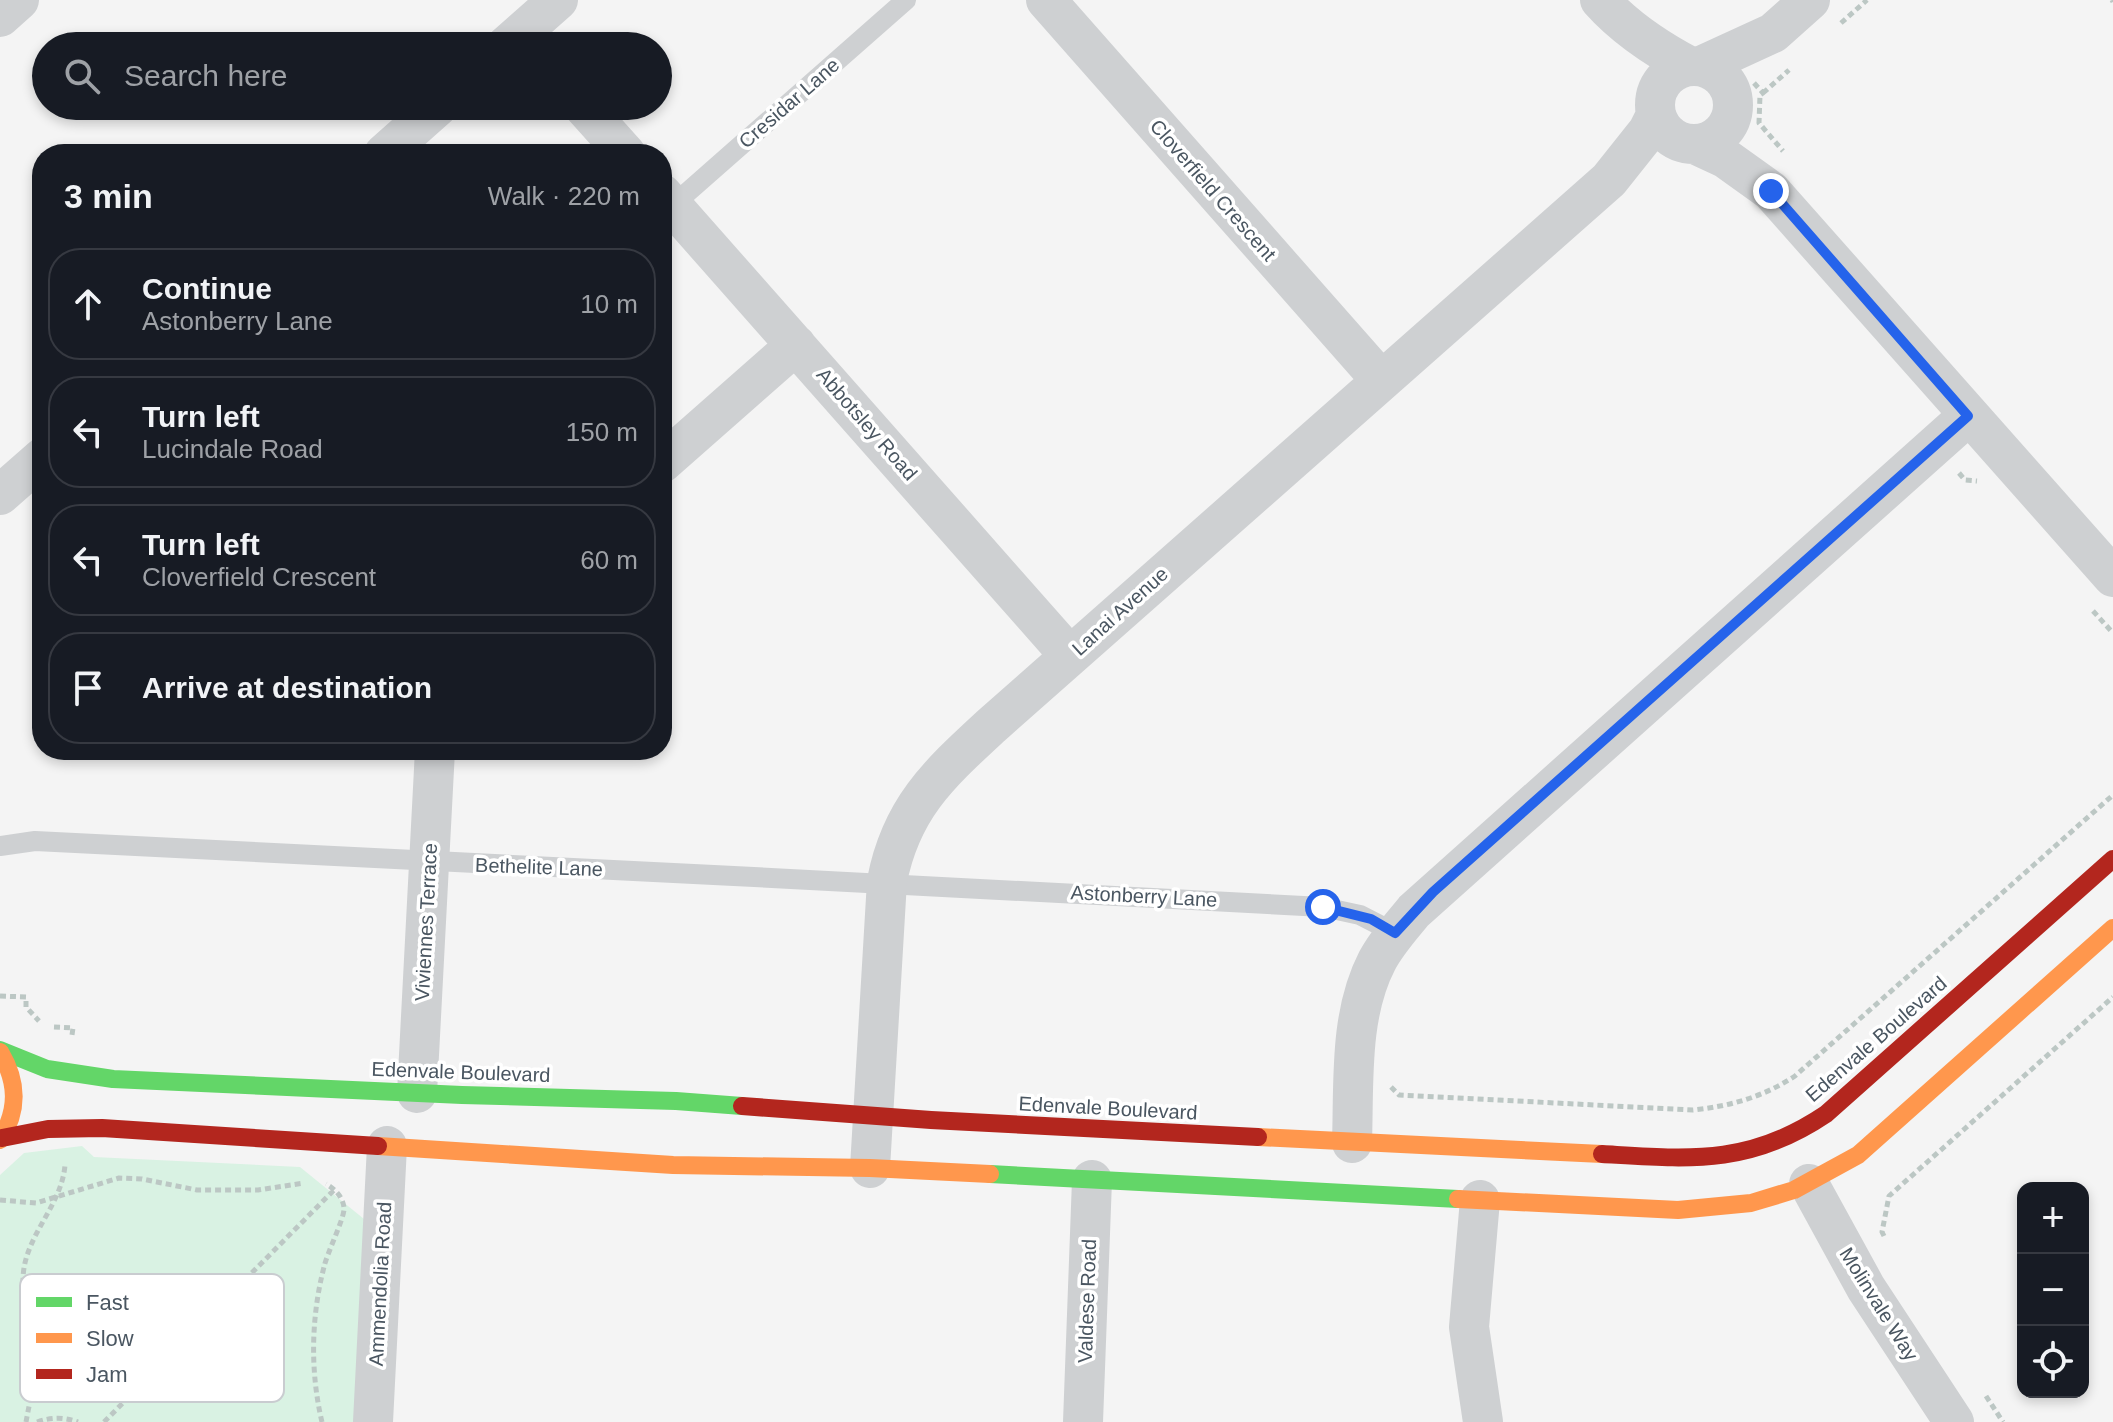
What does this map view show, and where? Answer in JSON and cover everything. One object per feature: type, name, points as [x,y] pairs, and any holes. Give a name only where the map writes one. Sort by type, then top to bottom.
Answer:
[{"type":"street","points":[[0,17],[19,0]]},
{"type":"street","points":[[528,32],[558,0]]},
{"type":"street","name":"Cloverfield Crescent","points":[[1046,0],[1381,380]]},
{"type":"street","points":[[1656,108],[1658,89],[1676,70],[1695,66],[1773,33],[1810,0]]},
{"type":"street","points":[[1609,10],[1656,47],[1695,66],[1713,70],[1722,78],[1730,88],[1744,140],[1771,191]]},
{"type":"street","points":[[1609,10],[1638,58],[1661,128],[1671,137],[1725,158],[1771,191],[1968,416],[2109,564]]},
{"type":"street","points":[[1690,144],[1710,142],[1729,125],[1733,106],[1773,33]]},
{"type":"street","name":"Lanai Avenue","points":[[870,1168],[887,881],[906,820],[937,777],[1609,180],[1648,131],[1656,108]]},
{"type":"street","points":[[395,144],[422,120]]},
{"type":"street","points":[[596,120],[617,144]]},
{"type":"street","name":"Lanai Avenue","points":[[1609,180],[1664,150],[1690,144]]},
{"type":"street","name":"Abbotsley Road","points":[[672,205],[1070,656]]},
{"type":"street","points":[[672,454],[796,345]]},
{"type":"street","points":[[1352,1143],[1360,1012],[1378,960],[1395,933],[1433,892],[1968,416]]},
{"type":"street","points":[[0,495],[32,467]]},
{"type":"street","name":"Viviennes Terrace","points":[[417,1093],[434,760]]},
{"type":"street","name":"Edenvale Boulevard","points":[[1,1139],[67,1128],[102,1128],[673,1165],[870,1168],[1678,1210],[1749,1205],[1797,1158],[1826,1114],[2113,859]]},
{"type":"street","name":"Edenvale Boulevard","points":[[0,1051],[47,1069],[113,1079],[676,1101],[873,1117],[1352,1143],[1695,1159],[1797,1158],[1835,1171],[1858,1155],[2113,928]]},
{"type":"street","points":[[0,1051],[16,1084],[12,1121],[1,1139]]},
{"type":"street","name":"Ammendolia Road","points":[[373,1422],[387,1146]]},
{"type":"street","name":"Molinvale Way","points":[[1797,1158],[1866,1288],[1954,1422]]},
{"type":"street","name":"Valdese Road","points":[[1083,1422],[1092,1180]]},
{"type":"street","points":[[1480,1200],[1469,1327],[1483,1422]]},
{"type":"lane","name":"Cresidar Lane","points":[[672,195],[906,0]]},
{"type":"lane","name":"Bethelite Lane","points":[[0,846],[35,841],[429,862],[887,881]]},
{"type":"lane","name":"Astonberry Lane","points":[[887,881],[1323,907],[1371,919],[1395,933]]},
{"type":"path","points":[[1391,1073],[1391,1087],[1399,1095],[1693,1110],[1724,1107],[1752,1099],[1795,1076],[2113,795]]},
{"type":"path","points":[[0,996],[26,997],[26,1007],[44,1027],[73,1028],[70,1074]]},
{"type":"path","points":[[1888,1244],[1882,1232],[1889,1196],[2113,997]]},
{"type":"path","points":[[23,1274],[28,1246],[56,1197],[64,1171],[67,1128]]},
{"type":"path","points":[[0,1200],[36,1203],[119,1178],[142,1179],[197,1190],[258,1190],[312,1182],[327,1184],[335,1189],[344,1206],[343,1214],[323,1270],[314,1341],[315,1382],[322,1422]]},
{"type":"path","points":[[251,1274],[335,1189]]},
{"type":"path","points":[[1986,1396],[2003,1422]]},
{"type":"path","points":[[26,1422],[29,1402]]},
{"type":"path","points":[[104,1422],[124,1402]]},
{"type":"path","points":[[37,1422],[50,1417],[78,1422]]},
{"type":"green space","points":[[82,1146],[94,1157],[300,1167],[364,1219],[354,1422],[0,1422],[0,1175],[24,1153]]},
{"type":"traffic: fast","points":[[0,1050],[47,1069],[113,1079],[742,1106]]},
{"type":"traffic: fast","points":[[990,1174],[1458,1199]]},
{"type":"traffic: slow","points":[[1458,1199],[1678,1210],[1751,1203],[1794,1190],[1858,1155],[2113,928]]},
{"type":"traffic: slow","points":[[0,1052],[10,1074],[14,1096],[11,1118],[0,1140]]},
{"type":"traffic: slow","points":[[1258,1137],[1602,1154]]},
{"type":"traffic: slow","points":[[378,1146],[673,1165],[870,1168],[990,1174]]},
{"type":"traffic: jam","points":[[1602,1154],[1663,1157],[1718,1155],[1771,1143],[1798,1131],[1826,1114],[2113,859]]},
{"type":"traffic: jam","points":[[742,1106],[931,1120],[1258,1137]]},
{"type":"traffic: jam","points":[[2,1138],[48,1129],[102,1128],[378,1146]]},
{"type":"route","points":[[1323,907],[1371,919],[1395,933],[1433,892],[1968,416],[1771,191]]}]
